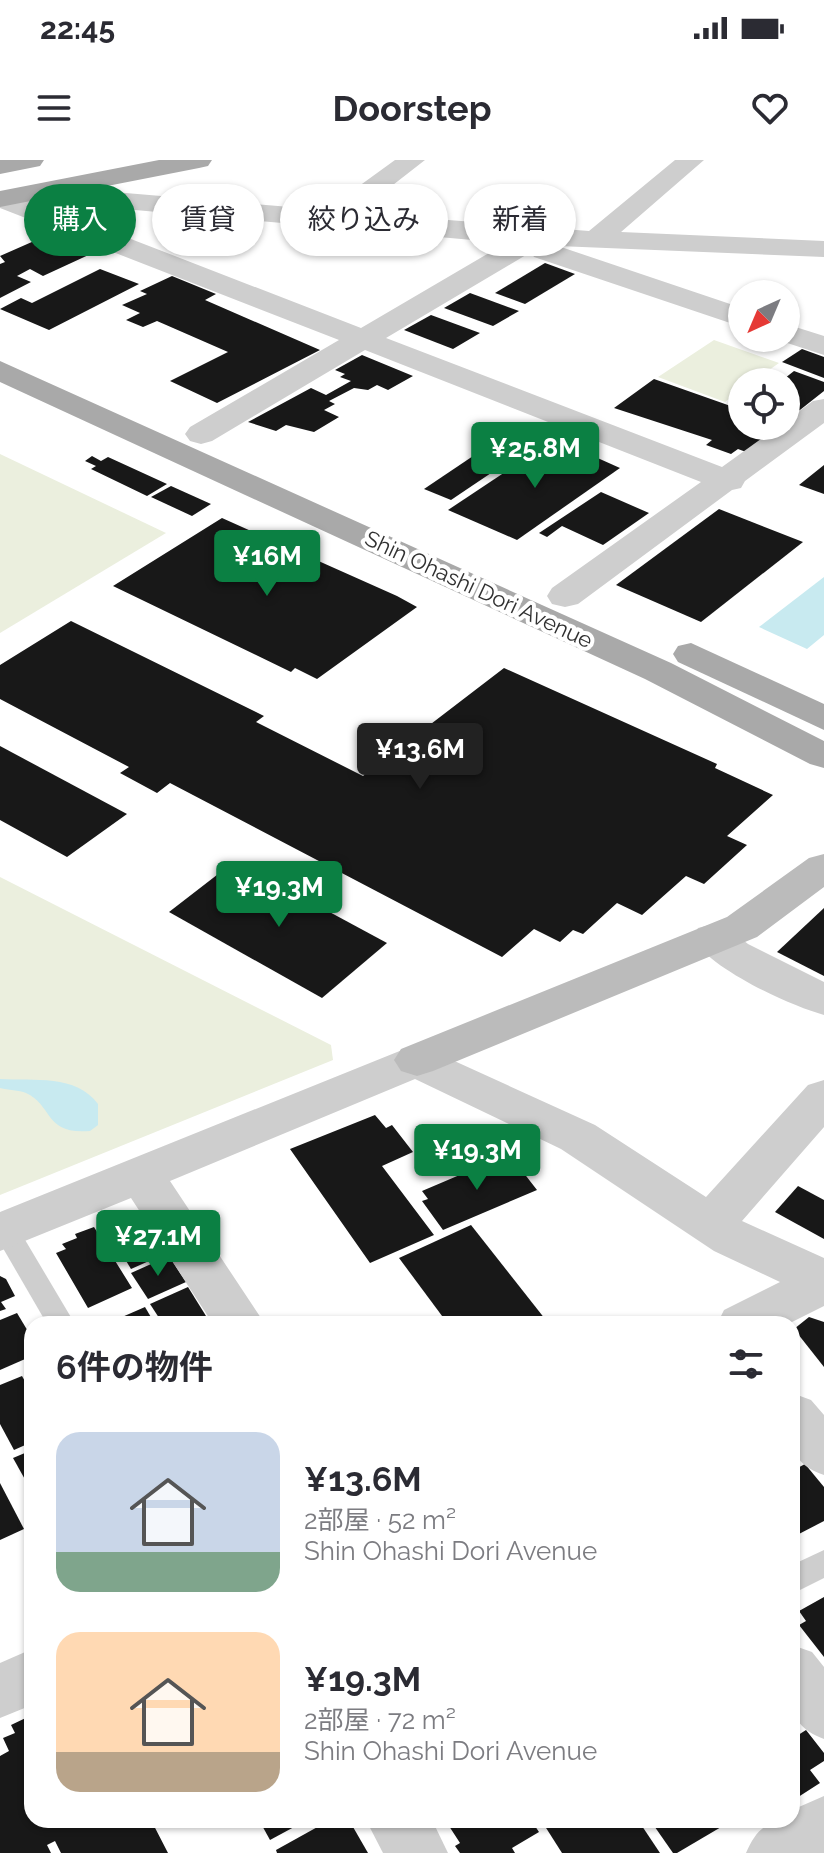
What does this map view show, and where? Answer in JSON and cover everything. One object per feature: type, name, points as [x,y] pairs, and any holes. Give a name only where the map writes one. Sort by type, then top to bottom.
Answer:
[{"type":"main road","points":[[0,166],[31,160]]},
{"type":"main road","points":[[1,193],[155,160]]},
{"type":"main road","points":[[80,184],[199,160]]},
{"type":"main road","points":[[1,193],[24,192]]},
{"type":"main road","name":"Shin Ohashi Dori Avenue","points":[[0,342],[565,596],[824,719]]},
{"type":"main road","name":"Shin Ohashi Dori Avenue","points":[[0,370],[658,671],[824,756]]},
{"type":"street","points":[[379,184],[412,160]]},
{"type":"street","points":[[596,239],[691,160]]},
{"type":"street","points":[[1,193],[729,481]]},
{"type":"street","points":[[136,202],[280,215]]},
{"type":"street","points":[[576,238],[824,249]]},
{"type":"street","points":[[201,434],[504,256]]},
{"type":"street","points":[[559,256],[728,313]]},
{"type":"street","points":[[800,338],[824,346]]},
{"type":"street","points":[[565,596],[729,481],[824,408]]},
{"type":"street","points":[[3,1231],[742,927],[824,867]]},
{"type":"street","points":[[713,938],[733,954],[824,1000]]},
{"type":"street","points":[[417,1060],[463,1085],[578,1137],[731,1238],[824,1282]]},
{"type":"street","points":[[710,1225],[824,1097]]},
{"type":"street","points":[[140,1174],[235,1316]]},
{"type":"street","points":[[758,1316],[824,1282]]},
{"type":"street","points":[[800,1424],[824,1453]]},
{"type":"street","points":[[800,1681],[824,1712]]},
{"type":"street","points":[[402,1828],[417,1853]]},
{"type":"lane","points":[[3,1231],[56,1316]]},
{"type":"lane","points":[[800,1576],[824,1563]]},
{"type":"green space","points":[[714,340],[728,345],[728,352],[748,352],[779,363],[772,368],[728,368],[728,400],[725,402],[658,377]]},
{"type":"green space","points":[[0,454],[166,533],[0,633]]},
{"type":"green space","points":[[0,877],[331,1045],[333,1060],[0,1195]]},
{"type":"water","points":[[824,577],[824,635],[807,649],[759,627]]},
{"type":"water","points":[[0,1079],[54,1081],[78,1088],[98,1104],[98,1125],[90,1131],[64,1128],[35,1098],[23,1092],[0,1088]]},
{"type":"building","points":[[24,245],[24,256],[86,256],[43,276],[30,269],[17,276],[31,282],[0,298],[0,264],[5,262],[0,256]]},
{"type":"building","points":[[545,263],[575,274],[525,304],[495,293]]},
{"type":"building","points":[[100,269],[139,284],[49,330],[0,309],[21,298],[32,303]]},
{"type":"building","points":[[172,276],[216,294],[205,300],[320,350],[217,403],[170,381],[228,352],[157,321],[143,327],[126,320],[140,313],[122,305],[147,294],[140,291]]},
{"type":"building","points":[[470,293],[519,311],[493,326],[444,308]]},
{"type":"building","points":[[431,315],[480,333],[453,349],[404,330]]},
{"type":"building","points":[[800,350],[824,357],[824,378],[782,362]]},
{"type":"building","points":[[362,355],[413,376],[388,390],[377,385],[368,390],[354,388],[329,401],[335,404],[324,410],[339,417],[314,432],[286,425],[276,431],[248,422],[311,388],[326,395],[351,381],[340,377],[345,374],[335,370]]},
{"type":"building","points":[[800,373],[824,382],[824,391],[800,410]]},
{"type":"building","points":[[654,379],[728,405],[728,440],[762,440],[746,452],[738,449],[731,454],[706,445],[712,440],[614,408]]},
{"type":"building","points":[[555,439],[620,468],[517,540],[448,510]]},
{"type":"building","points":[[485,448],[512,459],[451,500],[424,489]]},
{"type":"building","points":[[92,456],[101,461],[108,457],[167,484],[147,496],[91,469],[96,466],[85,461]]},
{"type":"building","points":[[824,465],[824,494],[799,485]]},
{"type":"building","points":[[171,486],[211,504],[192,516],[151,497]]},
{"type":"building","points":[[601,492],[649,513],[603,545],[562,526],[547,537],[539,533]]},
{"type":"building","points":[[719,509],[803,542],[701,622],[616,585]]},
{"type":"building","points":[[222,518],[417,607],[317,679],[295,668],[291,672],[113,586]]},
{"type":"building","points":[[71,621],[264,716],[256,722],[363,776],[504,668],[717,764],[715,768],[773,795],[727,836],[747,845],[704,884],[686,876],[642,915],[617,903],[583,934],[573,930],[560,942],[534,929],[502,957],[170,783],[157,793],[120,773],[129,767],[0,699],[0,665]]},
{"type":"building","points":[[0,746],[127,814],[67,857],[0,820]]},
{"type":"building","points":[[235,861],[387,943],[322,998],[169,912]]},
{"type":"building","points":[[824,908],[824,976],[777,952]]},
{"type":"building","points":[[375,1115],[386,1128],[392,1125],[413,1152],[382,1166],[434,1235],[370,1263],[290,1149]]},
{"type":"building","points":[[509,1154],[537,1190],[443,1230],[422,1201],[428,1199],[422,1191]]},
{"type":"building","points":[[798,1186],[824,1200],[824,1239],[775,1212]]},
{"type":"building","points":[[144,1216],[167,1253],[131,1269],[108,1231]]},
{"type":"building","points":[[471,1225],[543,1316],[442,1316],[399,1258]]},
{"type":"building","points":[[94,1227],[132,1288],[88,1308],[56,1253],[66,1249],[62,1244],[77,1238],[75,1234]]},
{"type":"building","points":[[169,1256],[186,1282],[148,1299],[131,1273]]},
{"type":"building","points":[[0,1276],[6,1279],[15,1296],[1,1302],[6,1309],[0,1311]]},
{"type":"building","points":[[188,1287],[206,1316],[158,1316],[150,1304]]},
{"type":"building","points":[[145,1307],[150,1316],[124,1316]]},
{"type":"building","points":[[17,1313],[24,1325],[24,1360],[0,1370],[0,1320]]},
{"type":"building","points":[[809,1317],[824,1322],[824,1367],[800,1337],[800,1324]]},
{"type":"building","points":[[22,1376],[24,1380],[24,1446],[14,1450],[0,1424],[0,1385]]},
{"type":"building","points":[[24,1453],[24,1478],[13,1458]]},
{"type":"building","points":[[805,1464],[824,1487],[824,1521],[800,1533],[800,1467]]},
{"type":"building","points":[[0,1483],[24,1529],[0,1540]]},
{"type":"building","points":[[824,1597],[824,1657],[800,1626],[806,1621],[800,1610]]},
{"type":"building","points":[[24,1719],[24,1828],[155,1828],[168,1853],[61,1853],[55,1841],[47,1845],[51,1853],[0,1853],[0,1756],[9,1751],[3,1738],[15,1733],[11,1725]]},
{"type":"building","points":[[806,1730],[824,1753],[824,1761],[810,1770],[820,1783],[800,1796],[800,1734]]},
{"type":"building","points":[[263,1828],[292,1828],[270,1840]]},
{"type":"building","points":[[316,1828],[354,1828],[368,1853],[277,1853],[276,1850]]},
{"type":"building","points":[[450,1828],[536,1828],[539,1832],[512,1848],[515,1853],[460,1853],[455,1846],[460,1843]]},
{"type":"building","points":[[546,1828],[643,1828],[660,1853],[562,1853]]},
{"type":"building","points":[[656,1828],[719,1828],[677,1853],[673,1853]]}]
